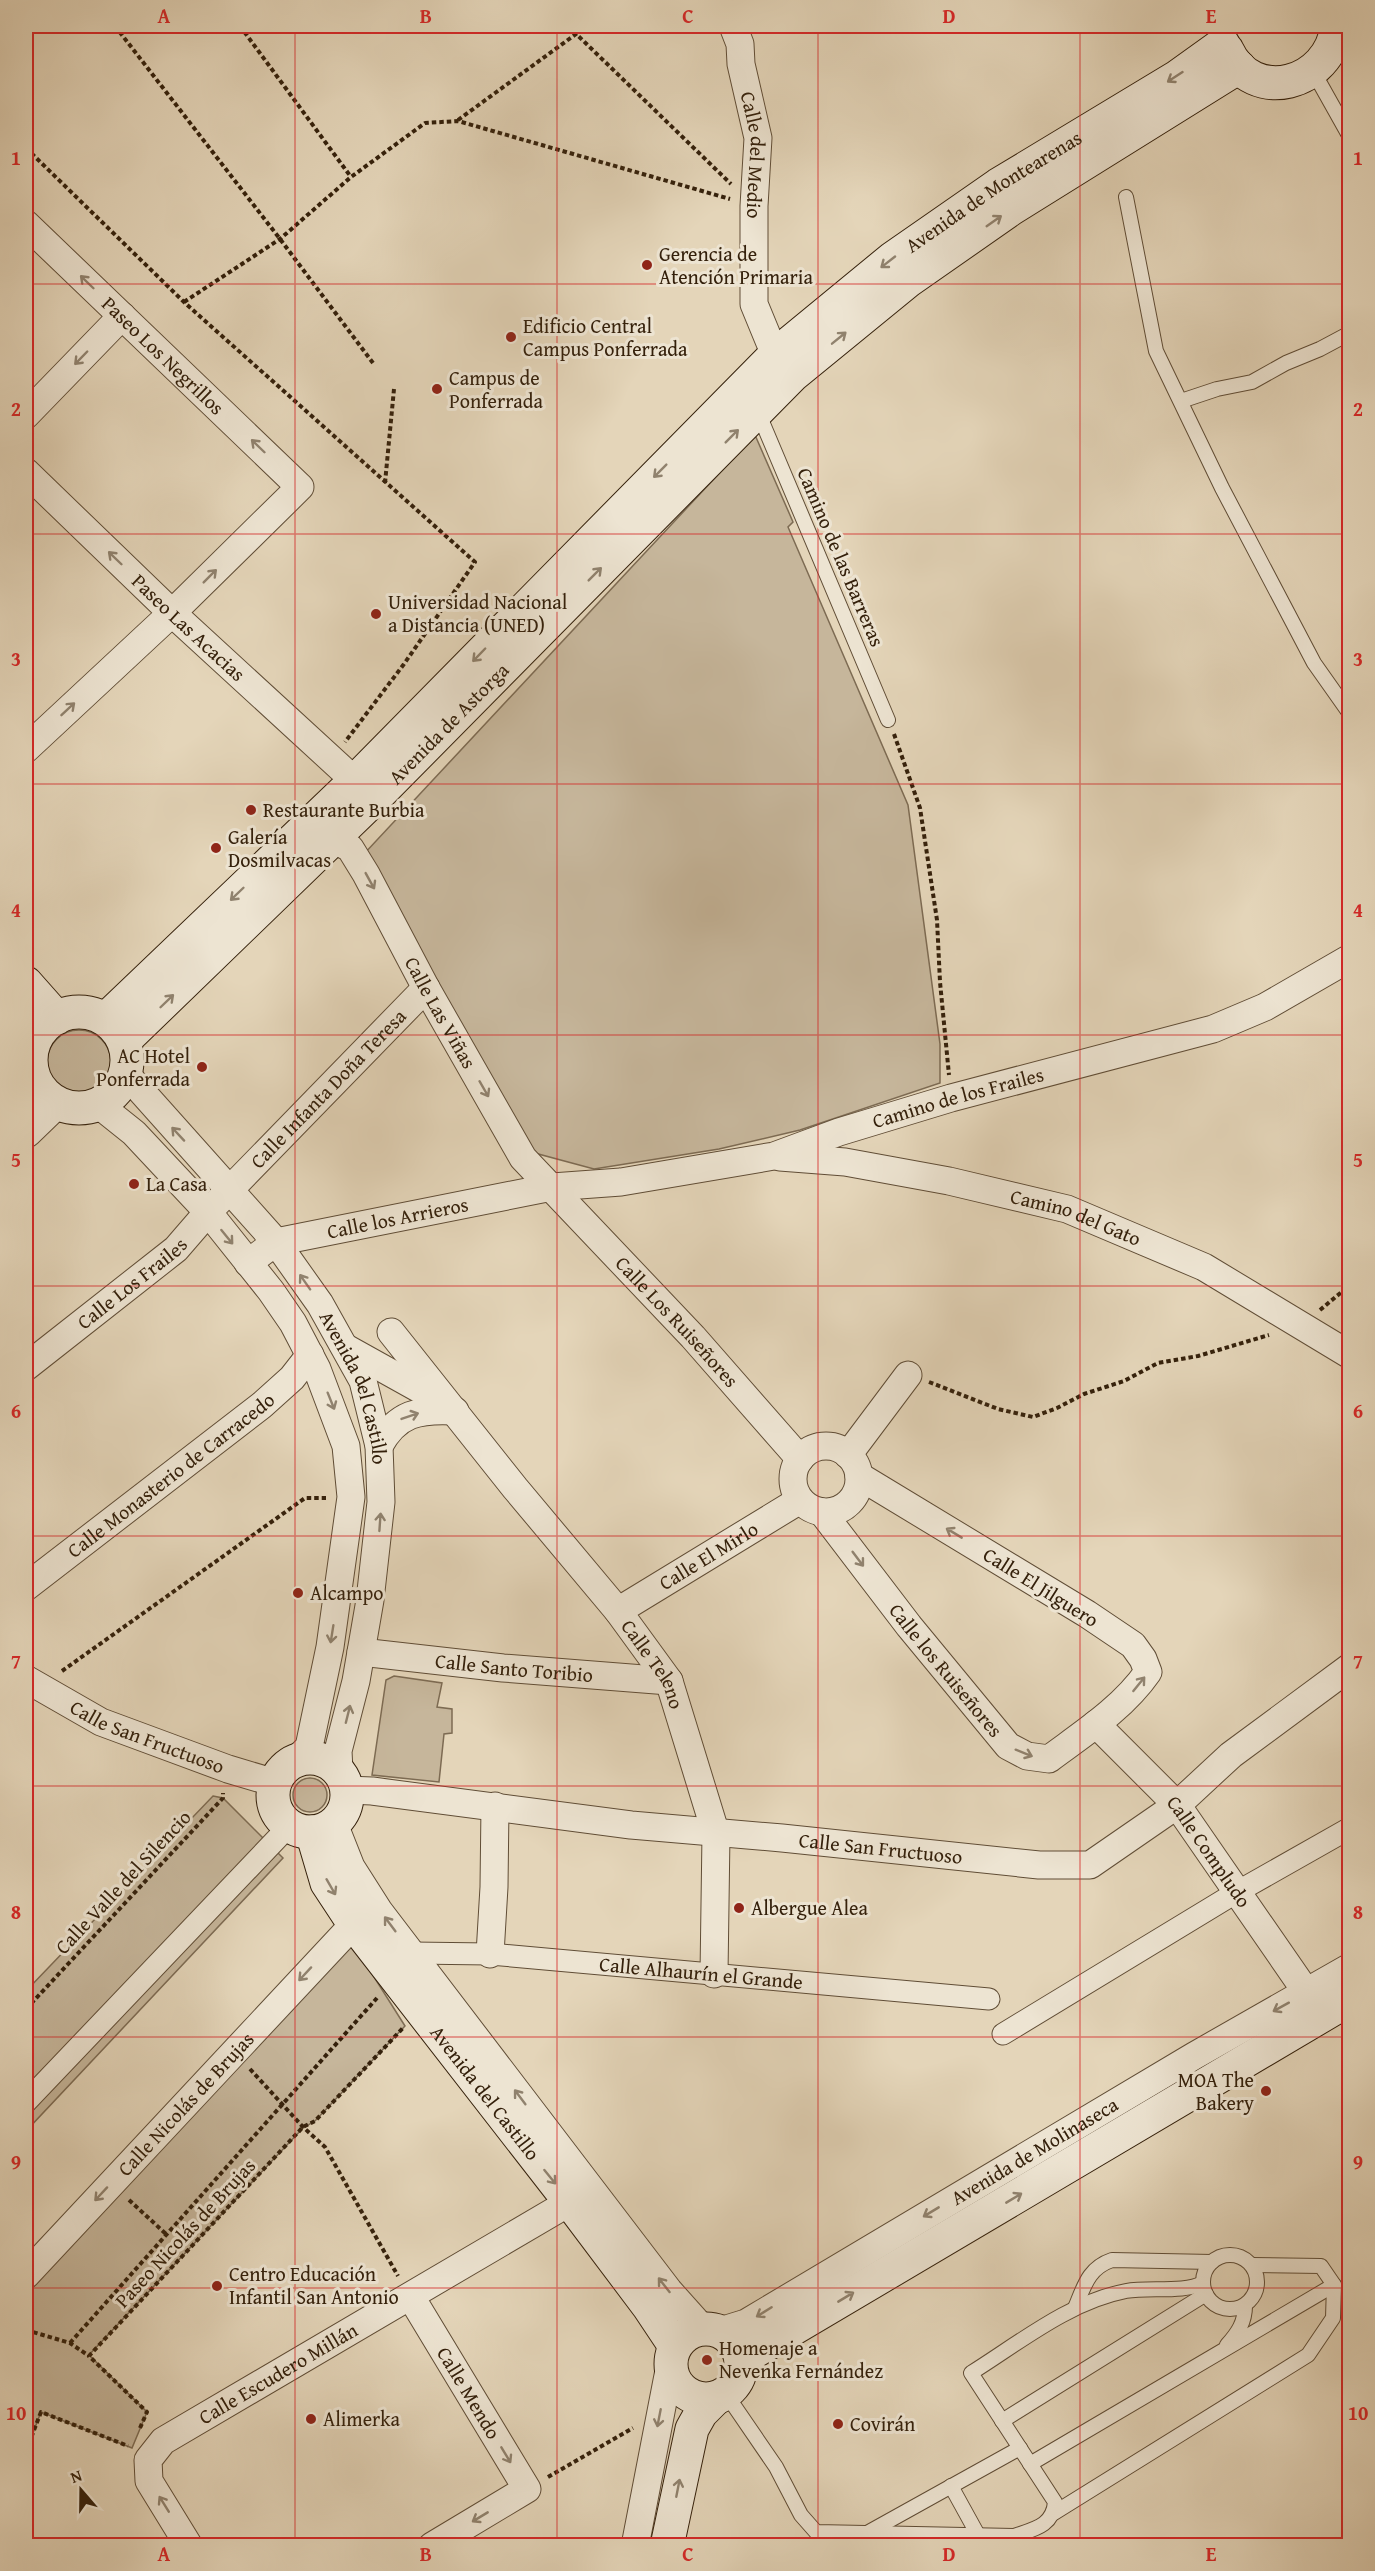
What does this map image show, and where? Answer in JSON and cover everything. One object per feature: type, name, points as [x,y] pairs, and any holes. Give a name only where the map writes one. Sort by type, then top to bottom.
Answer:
[{"type":"main road","points":[[1228,46],[1252,76],[1267,82],[1283,82],[1299,79],[1313,71],[1322,63],[1340,34]]},
{"type":"main road","name":"Avenida de Montearenas","points":[[784,365],[902,251],[998,185],[1228,46]]},
{"type":"main road","name":"Avenida de Astorga","points":[[115,1030],[332,839],[758,410],[784,365]]},
{"type":"main road","name":"Avenida de Astorga","points":[[115,1030],[343,770],[784,365]]},
{"type":"main road","points":[[26,983],[57,1017]]},
{"type":"main road","points":[[26,1131],[36,1093],[31,1056],[35,1041],[44,1027],[57,1017],[81,1012],[115,1030],[128,1058],[126,1074],[120,1087],[111,1097],[99,1105],[85,1109],[70,1108],[36,1093]]},
{"type":"main road","points":[[307,1758],[330,1763],[343,1781],[347,1802],[312,1827],[281,1818],[275,1807],[273,1795],[285,1772],[307,1758]]},
{"type":"main road","name":"Avenida del Castillo","points":[[312,1827],[327,1883],[350,1928],[570,2202],[649,2307],[673,2353]]},
{"type":"main road","name":"Avenida de Molinaseca","points":[[742,2359],[1326,2002]]},
{"type":"main road","points":[[667,2546],[692,2429],[701,2413],[721,2396],[739,2380],[742,2359],[735,2342],[711,2330],[687,2334],[673,2353],[674,2380],[686,2394],[705,2400],[721,2396]]},
{"type":"street","name":"Calle del Medio","points":[[733,26],[740,44],[741,64],[758,138],[754,206],[754,304],[784,365]]},
{"type":"street","name":"Paseo Los Negrillos","points":[[27,228],[300,487],[172,613]]},
{"type":"street","points":[[26,415],[122,316]]},
{"type":"street","name":"Paseo Las Acacias","points":[[26,472],[172,613],[343,770]]},
{"type":"street","points":[[26,749],[172,613]]},
{"type":"street","name":"Calle Las Viñas","points":[[332,839],[350,848],[374,888],[426,988],[523,1158],[552,1187]]},
{"type":"street","name":"Camino de los Frailes","points":[[552,1187],[621,1182],[774,1156],[839,1132],[951,1098],[1213,1029],[1265,1007],[1350,958]]},
{"type":"street","name":"Calle Infanta Doña Teresa","points":[[230,1189],[426,988]]},
{"type":"street","name":"Avenida del Castillo","points":[[126,1074],[276,1242],[320,1304],[363,1381],[379,1446],[381,1502],[378,1537],[356,1681],[338,1750],[343,1781]]},
{"type":"street","name":"Avenida del Castillo","points":[[99,1105],[134,1133],[208,1212],[293,1323],[332,1404],[346,1446],[351,1497],[330,1647],[309,1747],[285,1772]]},
{"type":"street","name":"Camino del Gato","points":[[774,1156],[845,1162],[926,1176],[1067,1209],[1204,1267],[1350,1355]]},
{"type":"street","name":"Calle los Arrieros","points":[[248,1263],[276,1242],[552,1187]]},
{"type":"street","name":"Calle Los Ruiseñores","points":[[552,1187],[693,1337],[800,1459]]},
{"type":"street","name":"Calle Los Frailes","points":[[26,1367],[176,1249],[230,1189]]},
{"type":"street","name":"Calle Teleno","points":[[391,1332],[618,1611],[669,1681],[716,1834],[714,1974]]},
{"type":"street","name":"Calle Teleno","points":[[346,1348],[419,1387],[455,1411]]},
{"type":"street","name":"Calle Monasterio de Carracedo","points":[[26,1587],[262,1405],[292,1378],[310,1355]]},
{"type":"street","points":[[854,1466],[908,1375]]},
{"type":"street","points":[[379,1446],[388,1429],[411,1415],[437,1410],[455,1411]]},
{"type":"street","points":[[823,1446],[837,1448],[854,1466],[858,1488],[853,1498],[844,1507],[834,1511],[811,1506],[794,1490],[794,1468],[810,1450],[823,1446]]},
{"type":"street","name":"Calle El Jilguero","points":[[854,1466],[1133,1645],[1143,1659],[1148,1672],[1137,1689],[1096,1724]]},
{"type":"street","name":"Calle El Mirlo","points":[[618,1611],[811,1506]]},
{"type":"street","name":"Calle los Ruiseñores","points":[[811,1506],[1008,1746],[1028,1756],[1048,1759],[1096,1724]]},
{"type":"street","name":"Calle Santo Toribio","points":[[361,1652],[503,1668],[669,1681]]},
{"type":"street","name":"Calle San Fructuoso","points":[[343,1781],[495,1806],[716,1834],[782,1838],[1039,1865],[1089,1865],[1177,1805],[1231,1755],[1350,1667]]},
{"type":"street","name":"Calle San Fructuoso","points":[[29,1681],[101,1722],[228,1769],[285,1772]]},
{"type":"street","name":"Calle Compludo","points":[[1096,1724],[1177,1805],[1237,1892],[1326,2002]]},
{"type":"street","points":[[490,1954],[495,1806]]},
{"type":"street","points":[[26,2102],[312,1827]]},
{"type":"street","name":"Avenida del Castillo","points":[[312,1827],[351,1867],[379,1911],[669,2291],[711,2330]]},
{"type":"street","points":[[1003,2034],[1237,1892],[1350,1828]]},
{"type":"street","name":"Calle Nicolás de Brujas","points":[[26,2275],[350,1928]]},
{"type":"street","name":"Calle Alhaurín el Grande","points":[[411,1953],[490,1954],[989,1999]]},
{"type":"street","name":"Avenida de Molinaseca","points":[[711,2330],[746,2323],[1184,2062],[1326,2002],[1350,1967]]},
{"type":"street","name":"Calle Escudero Millán","points":[[140,2454],[570,2202]]},
{"type":"street","name":"Calle Mendo","points":[[411,2297],[527,2489]]},
{"type":"street","points":[[635,2546],[673,2353]]},
{"type":"street","points":[[140,2454],[149,2481],[189,2546]]},
{"type":"street","points":[[432,2546],[527,2489]]},
{"type":"lane","points":[[1313,71],[1350,137]]},
{"type":"lane","points":[[1126,197],[1156,351],[1222,488],[1314,663],[1350,714]]},
{"type":"lane","points":[[1181,401],[1216,389],[1252,382],[1350,333]]},
{"type":"lane","name":"Camino de las Barreras","points":[[758,410],[888,720]]},
{"type":"lane","points":[[1233,2255],[1244,2258],[1252,2265],[1257,2276],[1257,2287],[1253,2298],[1245,2306],[1234,2309],[1222,2308],[1213,2303],[1204,2288],[1205,2272],[1212,2262],[1221,2256],[1233,2255]]},
{"type":"lane","points":[[1075,2308],[1089,2273],[1101,2264],[1112,2260],[1212,2262]]},
{"type":"lane","points":[[721,2396],[776,2467],[801,2515],[816,2532],[1014,2536],[1043,2525],[1054,2513],[1308,2355],[1333,2318],[1334,2285],[1321,2265],[1252,2265]]},
{"type":"lane","points":[[1030,2464],[1334,2285]]},
{"type":"lane","points":[[1054,2513],[1055,2502],[971,2373],[1075,2308],[1125,2291],[1176,2287],[1204,2288]]},
{"type":"lane","points":[[1002,2421],[1204,2288]]},
{"type":"lane","points":[[1222,2352],[1245,2318],[1245,2306]]},
{"type":"lane","points":[[866,2533],[1020,2448]]},
{"type":"lane","points":[[951,2486],[978,2535]]},
{"type":"path","points":[[115,26],[373,363]]},
{"type":"path","points":[[240,26],[351,177]]},
{"type":"path","points":[[567,26],[754,206]]},
{"type":"path","points":[[458,121],[587,26]]},
{"type":"path","points":[[184,302],[280,239],[351,177],[425,123],[458,121],[754,206]]},
{"type":"path","points":[[26,147],[184,302],[475,562],[404,664],[343,770]]},
{"type":"path","points":[[385,483],[394,389]]},
{"type":"path","points":[[888,720],[920,808],[937,920],[940,982],[951,1098]]},
{"type":"path","points":[[908,1375],[998,1409],[1033,1417],[1084,1394],[1124,1381],[1158,1363],[1198,1356],[1301,1326],[1350,1286]]},
{"type":"path","points":[[29,1681],[305,1498],[351,1497]]},
{"type":"path","name":"Calle Valle del Silencio","points":[[26,2009],[223,1798],[228,1769]]},
{"type":"path","points":[[70,2343],[383,1992]]},
{"type":"path","name":"Paseo Nicolás de Brujas","points":[[89,2356],[303,2127],[315,2121],[405,2026]]},
{"type":"path","points":[[234,2051],[303,2127],[325,2147],[411,2297]]},
{"type":"path","points":[[111,2183],[166,2234]]},
{"type":"path","points":[[26,2330],[70,2343],[89,2356],[147,2412],[140,2430]]},
{"type":"path","points":[[26,2451],[41,2412],[140,2454]]},
{"type":"path","points":[[527,2489],[660,2412]]},
{"type":"shaded area","points":[[755,435],[793,522],[788,527],[908,805],[940,1044],[940,1083],[800,1130],[719,1149],[594,1169],[531,1152],[362,856]]},
{"type":"shaded area","points":[[79,1030],[91,1032],[102,1039],[109,1050],[111,1062],[109,1074],[102,1085],[91,1092],[79,1094],[67,1092],[56,1085],[49,1074],[47,1062],[49,1050],[56,1039],[67,1032]]},
{"type":"shaded area","points":[[394,1676],[442,1683],[437,1707],[452,1709],[452,1733],[444,1734],[439,1782],[372,1775],[386,1680]]},
{"type":"shaded area","points":[[310,1778],[322,1783],[327,1795],[322,1807],[310,1812],[298,1807],[293,1795],[298,1783]]},
{"type":"shaded area","points":[[213,1796],[223,1798],[283,1858],[26,2131],[26,1991]]},
{"type":"shaded area","points":[[345,1931],[405,2026],[315,2121],[303,2128],[89,2355],[147,2412],[132,2448],[41,2412],[26,2451],[26,2275]]},
{"type":"place","name":"Gerencia de Atención Primaria","points":[[647,265]]},
{"type":"place","name":"Edificio Central Campus Ponferrada","points":[[511,337]]},
{"type":"place","name":"Campus de Ponferrada","points":[[437,389]]},
{"type":"place","name":"Universidad Nacional a Distancia (UNED)","points":[[376,614]]},
{"type":"place","name":"Restaurante Burbia","points":[[251,810]]},
{"type":"place","name":"Galería Dosmilvacas","points":[[216,848]]},
{"type":"place","name":"AC Hotel Ponferrada","points":[[202,1067]]},
{"type":"place","name":"La Casa","points":[[134,1184]]},
{"type":"place","name":"Alcampo","points":[[298,1593]]},
{"type":"place","name":"Albergue Alea","points":[[739,1908]]},
{"type":"place","name":"MOA The Bakery","points":[[1266,2091]]},
{"type":"place","name":"Centro Educación Infantil San Antonio","points":[[217,2286]]},
{"type":"place","name":"Homenaje a Nevenka Fernández","points":[[707,2360]]},
{"type":"place","name":"Alimerka","points":[[311,2419]]},
{"type":"place","name":"Covirán","points":[[838,2424]]}]
